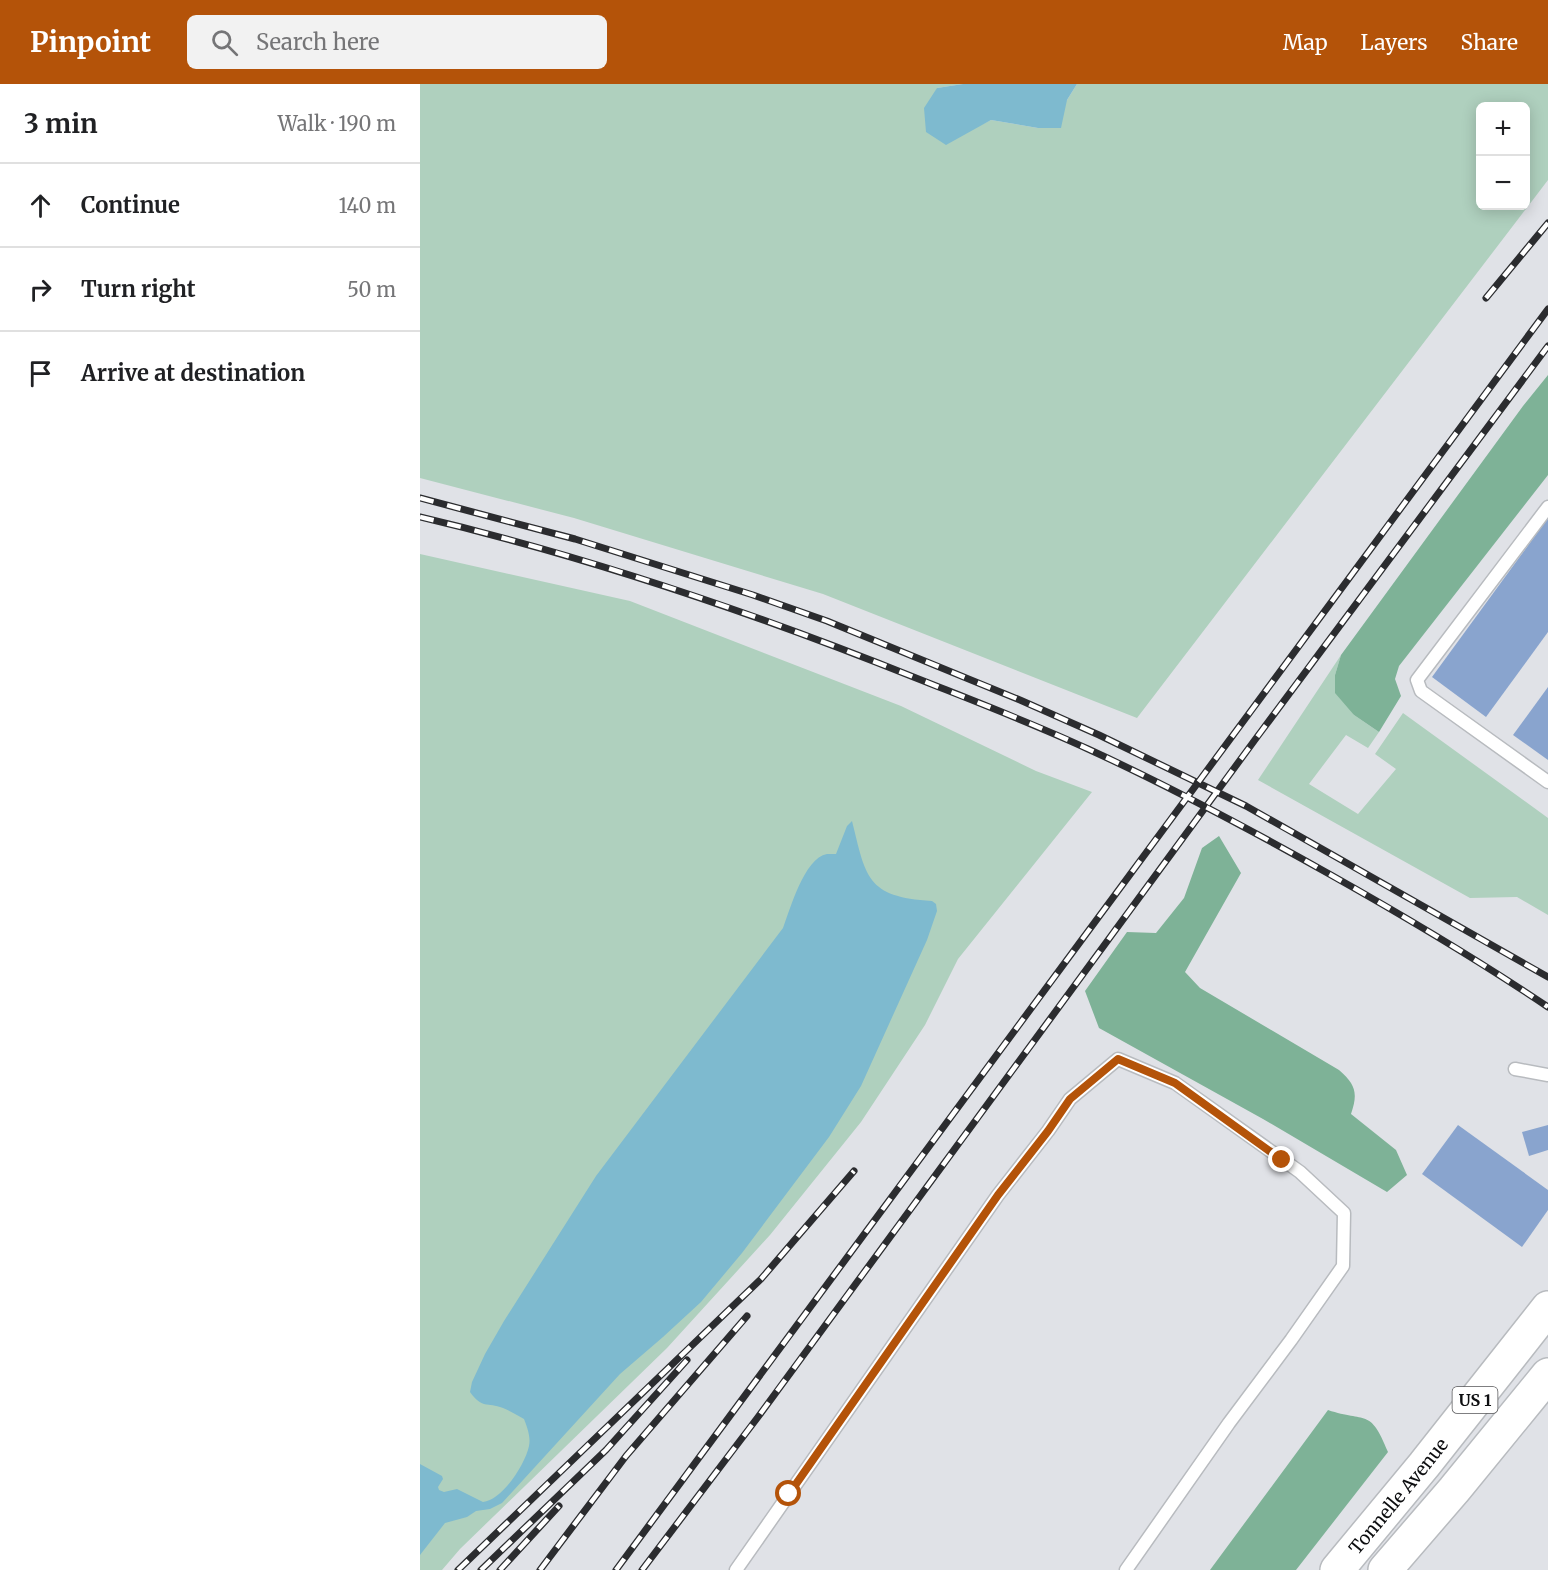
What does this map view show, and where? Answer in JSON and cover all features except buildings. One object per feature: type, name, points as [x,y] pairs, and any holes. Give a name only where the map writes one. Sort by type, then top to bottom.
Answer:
[{"type":"highway","name":"Tonnelle Avenue","points":[[1337,1570],[1424,1465],[1548,1308]]},
{"type":"highway","name":"Tonnelle Avenue","points":[[1385,1570],[1548,1375]]},
{"type":"lane","points":[[1548,507],[1417,680],[1421,690],[1548,782]]},
{"type":"lane","points":[[736,1570],[998,1195],[1070,1099],[1118,1059],[1175,1083],[1300,1172],[1344,1213],[1342,1266],[1292,1340],[1229,1423],[1126,1570]]},
{"type":"lane","points":[[1515,1069],[1548,1075]]},
{"type":"green space","points":[[420,84],[963,84],[937,88],[972,129],[991,120],[1038,128],[1067,100],[1077,84],[1548,84],[1548,180],[1530,204],[1530,102],[1476,102],[1476,210],[1525,210],[1137,718],[823,594],[574,518],[420,478]]},
{"type":"green space","points":[[1548,375],[1548,475],[1399,666],[1395,679],[1401,696],[1379,732],[1354,715],[1335,693],[1335,675],[1341,655]]},
{"type":"green space","points":[[420,554],[630,601],[901,706],[1036,771],[1092,792],[958,959],[925,1025],[861,1122],[770,1235],[667,1348],[460,1549],[442,1570],[420,1570]]},
{"type":"green space","points":[[1341,655],[1335,675],[1354,715],[1379,732],[1368,748],[1346,735],[1309,784],[1358,814],[1396,769],[1375,754],[1403,713],[1548,818],[1548,915],[1517,897],[1470,898],[1258,780]]},
{"type":"green space","points":[[1219,836],[1241,873],[1185,972],[1200,988],[1345,1075],[1355,1095],[1351,1114],[1396,1150],[1407,1175],[1387,1192],[1263,1119],[1099,1028],[1085,991],[1127,932],[1156,933],[1184,898],[1202,848]]},
{"type":"green space","points":[[1328,1410],[1371,1422],[1388,1452],[1296,1570],[1210,1570]]},
{"type":"water","points":[[963,84],[1077,84],[1067,100],[1061,128],[1038,128],[991,120],[946,145],[926,132],[924,108],[937,88]]},
{"type":"water","points":[[852,821],[861,857],[872,880],[881,889],[894,895],[932,901],[936,904],[937,911],[927,940],[861,1086],[829,1137],[742,1253],[701,1302],[620,1374],[502,1503],[445,1523],[420,1555],[420,1464],[442,1476],[439,1490],[444,1492],[457,1489],[483,1502],[498,1495],[505,1488],[518,1472],[527,1454],[529,1439],[524,1419],[503,1408],[481,1403],[470,1392],[472,1382],[485,1354],[504,1321],[596,1176],[783,928],[799,886],[811,865],[827,854],[836,854],[847,826]]},
{"type":"railway","points":[[1486,298],[1548,223]]},
{"type":"railway","points":[[616,1570],[1548,309]]},
{"type":"railway","points":[[642,1570],[758,1417],[1257,737],[1548,346]]},
{"type":"railway","points":[[420,498],[575,539],[753,595],[827,621],[1020,700],[1099,735],[1246,806],[1548,977]]},
{"type":"railway","points":[[420,517],[609,568],[733,609],[855,654],[1046,730],[1119,763],[1301,858],[1441,939],[1548,1007]]},
{"type":"railway","points":[[458,1570],[761,1279],[854,1171]]},
{"type":"railway","points":[[540,1570],[626,1456],[747,1316]]},
{"type":"railway","points":[[481,1570],[606,1450],[687,1360]]},
{"type":"railway","points":[[500,1570],[559,1506]]},
{"type":"route","points":[[789,1494],[998,1195],[1070,1099],[1118,1059],[1175,1083],[1282,1160]]}]
